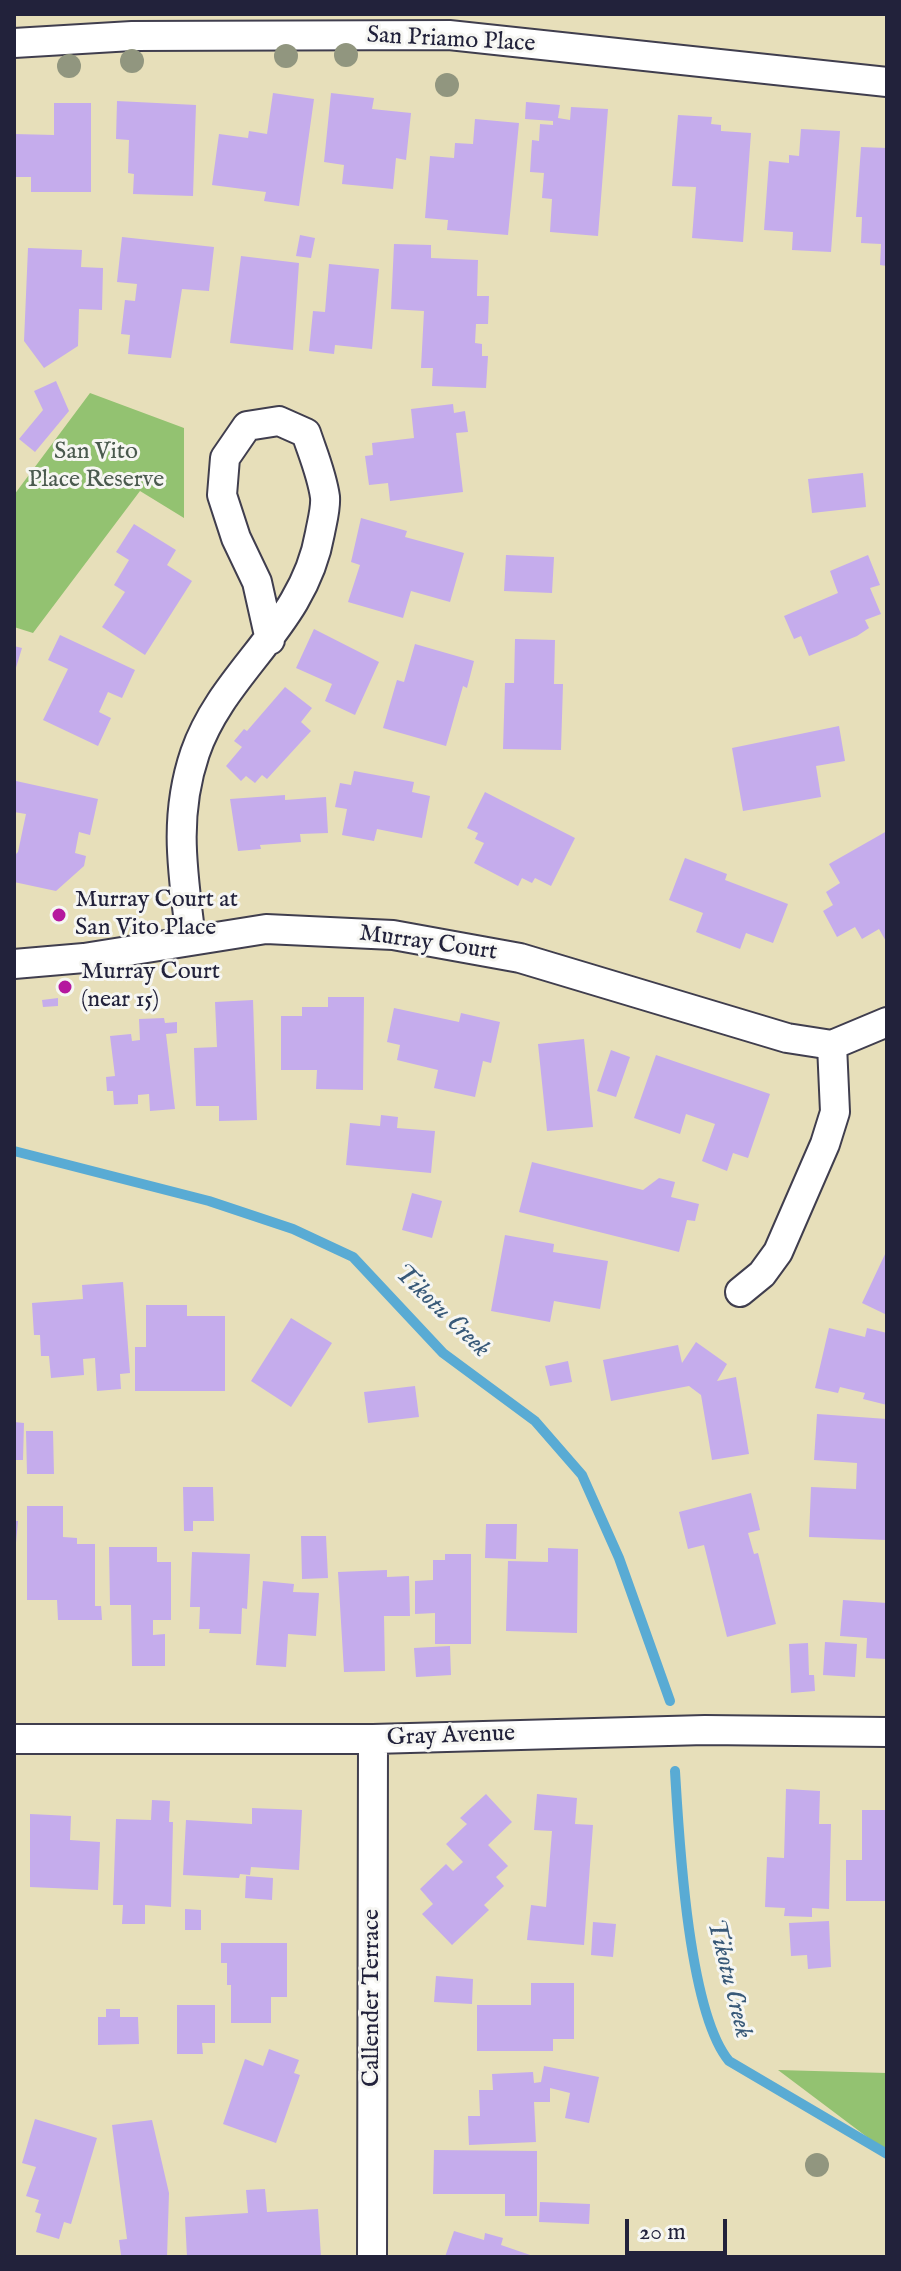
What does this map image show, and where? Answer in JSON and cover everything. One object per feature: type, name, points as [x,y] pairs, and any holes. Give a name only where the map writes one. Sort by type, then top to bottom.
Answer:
[{"type":"street","name":"San Priamo Place","points":[[14,43],[132,36],[449,35],[887,82]]},
{"type":"street","points":[[191,939],[179,837],[183,795],[195,751],[217,706],[270,640],[303,587],[318,543],[325,500],[306,433],[279,421],[247,426],[225,458],[222,495],[236,538],[257,582],[270,640]]},
{"type":"street","name":"Murray Court","points":[[14,964],[84,958],[266,929],[393,935],[520,958],[787,1038],[832,1045]]},
{"type":"street","points":[[740,1292],[762,1274],[778,1252],[825,1144],[835,1112],[832,1045],[887,1022]]},
{"type":"street","name":"Gray Avenue","points":[[14,1739],[373,1739],[705,1730],[887,1732]]},
{"type":"street","name":"Callender Terrace","points":[[372,2257],[373,1739]]},
{"type":"green space","name":"San Vito Place Reserve","points":[[90,393],[184,428],[184,518],[140,491],[33,633],[14,627],[14,495]]},
{"type":"green space","points":[[778,2070],[887,2073],[887,2152]]},
{"type":"building","points":[[273,93],[314,99],[299,206],[264,201],[266,192],[212,185],[219,134],[248,138],[249,131],[267,134]]},
{"type":"building","points":[[331,93],[374,98],[372,109],[411,113],[406,160],[396,158],[393,189],[342,184],[344,165],[324,162]]},
{"type":"building","points":[[117,101],[196,105],[193,196],[133,194],[134,174],[128,173],[129,140],[116,139]]},
{"type":"building","points":[[526,102],[560,105],[558,118],[570,120],[571,107],[608,109],[598,236],[550,232],[552,199],[542,198],[544,173],[530,172],[532,140],[539,141],[540,124],[553,125],[553,121],[525,119]]},
{"type":"building","points":[[54,103],[91,103],[91,192],[31,192],[31,177],[14,177],[14,134],[54,135]]},
{"type":"building","points":[[678,115],[712,117],[711,124],[721,125],[721,131],[751,133],[743,242],[692,238],[696,187],[672,186]]},
{"type":"building","points":[[475,119],[519,123],[508,235],[447,230],[448,220],[425,218],[430,156],[454,158],[455,143],[473,144]]},
{"type":"building","points":[[801,129],[840,131],[831,252],[792,250],[793,232],[764,230],[769,161],[789,163],[789,155],[799,156]]},
{"type":"building","points":[[861,147],[887,148],[887,266],[880,265],[881,244],[861,243],[862,217],[856,217]]},
{"type":"building","points":[[300,235],[315,238],[311,258],[296,256]]},
{"type":"building","points":[[122,237],[214,247],[209,291],[182,289],[171,358],[128,354],[130,335],[121,334],[125,300],[135,301],[137,284],[117,282]]},
{"type":"building","points":[[394,244],[431,245],[431,258],[478,260],[477,296],[489,296],[488,324],[476,324],[475,343],[482,344],[482,356],[488,356],[486,388],[432,386],[433,368],[421,368],[424,311],[391,309]]},
{"type":"building","points":[[28,248],[82,250],[81,267],[103,268],[102,310],[79,309],[78,346],[44,368],[24,341]]},
{"type":"building","points":[[241,256],[299,263],[293,350],[230,343]]},
{"type":"building","points":[[329,264],[379,269],[372,349],[335,345],[334,354],[309,351],[313,311],[325,312]]},
{"type":"building","points":[[56,381],[69,411],[35,452],[19,439],[43,410],[34,391]]},
{"type":"building","points":[[453,404],[454,413],[465,411],[468,432],[456,433],[463,492],[390,501],[388,483],[369,485],[365,456],[373,455],[372,443],[414,438],[411,409]]},
{"type":"building","points":[[863,473],[866,507],[812,513],[808,479]]},
{"type":"building","points":[[361,518],[407,531],[405,537],[464,553],[450,602],[411,591],[403,618],[348,602],[360,565],[351,562]]},
{"type":"building","points":[[134,524],[176,550],[167,565],[192,581],[145,655],[102,627],[125,592],[114,585],[129,560],[116,552]]},
{"type":"building","points":[[506,555],[554,557],[552,593],[504,591]]},
{"type":"building","points":[[868,555],[880,585],[870,588],[881,614],[865,620],[869,628],[857,636],[809,656],[801,636],[794,639],[784,616],[838,593],[830,571]]},
{"type":"building","points":[[314,629],[379,662],[355,715],[325,701],[332,684],[296,668]]},
{"type":"building","points":[[60,635],[135,670],[122,698],[108,692],[99,712],[111,718],[98,746],[43,720],[68,669],[48,660]]},
{"type":"building","points":[[515,639],[555,640],[554,684],[563,684],[561,750],[503,749],[505,683],[514,683]]},
{"type":"building","points":[[415,644],[474,661],[467,688],[463,686],[446,746],[383,728],[397,680],[404,682]]},
{"type":"building","points":[[14,646],[22,648],[15,671],[14,671]]},
{"type":"building","points":[[285,687],[312,708],[301,722],[311,731],[267,779],[262,775],[255,783],[246,776],[241,781],[226,766],[242,747],[234,741],[244,729],[247,731]]},
{"type":"building","points":[[839,726],[845,761],[816,766],[821,797],[743,811],[732,748]]},
{"type":"building","points":[[354,771],[414,782],[412,792],[430,796],[422,838],[377,829],[374,841],[342,835],[347,809],[335,807],[340,783],[351,785]]},
{"type":"building","points":[[16,781],[98,799],[90,835],[79,832],[75,853],[86,856],[84,866],[56,891],[14,882],[14,856],[18,852],[26,814],[14,812]]},
{"type":"building","points":[[485,792],[575,838],[551,886],[535,878],[532,883],[522,878],[518,886],[474,863],[484,843],[475,839],[478,833],[467,828]]},
{"type":"building","points":[[285,795],[285,800],[326,797],[328,833],[300,834],[301,842],[260,845],[261,849],[238,851],[230,799]]},
{"type":"building","points":[[887,831],[887,943],[879,929],[862,939],[855,927],[837,937],[823,911],[833,905],[826,892],[840,883],[829,864]]},
{"type":"building","points":[[685,858],[727,874],[725,880],[788,904],[773,943],[746,933],[740,949],[696,932],[703,913],[669,900]]},
{"type":"building","points":[[328,997],[364,997],[363,1090],[316,1089],[317,1070],[281,1070],[281,1016],[302,1016],[302,1007],[328,1007]]},
{"type":"building","points":[[58,998],[58,1006],[43,1007],[42,1000]]},
{"type":"building","points":[[253,1000],[257,1120],[219,1121],[219,1106],[196,1106],[194,1048],[217,1047],[215,1002]]},
{"type":"building","points":[[394,1008],[459,1022],[461,1013],[500,1022],[491,1063],[483,1061],[475,1097],[434,1088],[438,1070],[397,1060],[400,1045],[387,1042]]},
{"type":"building","points":[[164,1018],[165,1023],[177,1022],[177,1033],[166,1034],[175,1109],[150,1111],[149,1094],[138,1095],[138,1104],[114,1105],[113,1091],[107,1091],[106,1077],[115,1076],[110,1036],[131,1034],[132,1041],[140,1040],[139,1019]]},
{"type":"building","points":[[584,1039],[593,1127],[547,1131],[538,1044]]},
{"type":"building","points":[[611,1050],[630,1057],[616,1097],[597,1091]]},
{"type":"building","points":[[656,1055],[770,1094],[748,1158],[733,1153],[727,1171],[702,1161],[715,1124],[686,1114],[680,1134],[634,1118]]},
{"type":"building","points":[[381,1115],[398,1117],[397,1128],[435,1131],[431,1173],[346,1165],[350,1123],[380,1126]]},
{"type":"building","points":[[532,1162],[643,1190],[659,1178],[675,1182],[671,1197],[699,1204],[695,1221],[687,1220],[679,1252],[519,1212]]},
{"type":"building","points":[[412,1193],[442,1201],[432,1238],[402,1230]]},
{"type":"building","points":[[505,1235],[554,1244],[553,1252],[608,1261],[600,1309],[554,1301],[550,1322],[491,1311]]},
{"type":"building","points":[[887,1250],[887,1315],[862,1303]]},
{"type":"building","points":[[123,1282],[130,1373],[120,1374],[121,1389],[97,1391],[95,1358],[83,1359],[84,1375],[51,1378],[49,1356],[41,1356],[40,1335],[34,1335],[32,1303],[83,1299],[82,1285]]},
{"type":"building","points":[[146,1305],[187,1305],[187,1316],[225,1316],[225,1391],[135,1391],[135,1347],[146,1347]]},
{"type":"building","points":[[291,1318],[332,1343],[291,1407],[251,1381]]},
{"type":"building","points":[[829,1328],[865,1337],[867,1328],[887,1333],[887,1405],[863,1399],[865,1393],[840,1387],[838,1393],[815,1388]]},
{"type":"building","points":[[696,1342],[727,1364],[717,1381],[736,1377],[749,1454],[712,1460],[701,1395],[689,1386],[611,1401],[603,1360],[678,1345],[682,1363]]},
{"type":"building","points":[[568,1361],[572,1382],[550,1386],[545,1366]]},
{"type":"building","points":[[415,1386],[419,1417],[368,1423],[364,1392]]},
{"type":"building","points":[[817,1414],[887,1419],[887,1540],[809,1537],[811,1487],[856,1489],[857,1463],[814,1460]]},
{"type":"building","points":[[14,1422],[24,1423],[23,1460],[14,1460]]},
{"type":"building","points":[[26,1431],[53,1431],[54,1474],[27,1474]]},
{"type":"building","points":[[183,1487],[213,1487],[214,1521],[193,1521],[193,1531],[184,1531]]},
{"type":"building","points":[[751,1493],[760,1530],[748,1533],[754,1554],[758,1553],[776,1624],[727,1637],[704,1545],[688,1549],[679,1512]]},
{"type":"building","points":[[27,1506],[63,1506],[63,1537],[77,1538],[77,1544],[95,1544],[95,1606],[101,1606],[102,1620],[58,1620],[57,1600],[27,1600]]},
{"type":"building","points":[[14,1521],[18,1521],[16,1543],[14,1543]]},
{"type":"building","points":[[486,1524],[517,1524],[516,1559],[485,1558]]},
{"type":"building","points":[[301,1536],[326,1536],[328,1578],[302,1579]]},
{"type":"building","points":[[109,1547],[157,1547],[157,1562],[171,1562],[171,1620],[153,1620],[153,1635],[165,1634],[165,1666],[132,1666],[131,1605],[110,1605]]},
{"type":"building","points":[[548,1548],[578,1549],[577,1633],[506,1631],[508,1561],[548,1562]]},
{"type":"building","points":[[192,1552],[250,1554],[247,1609],[242,1608],[241,1634],[209,1633],[210,1629],[199,1629],[200,1607],[190,1607]]},
{"type":"building","points":[[445,1554],[471,1554],[471,1644],[435,1644],[435,1613],[415,1614],[415,1581],[433,1580],[433,1560],[445,1560]]},
{"type":"building","points":[[387,1570],[387,1577],[409,1576],[410,1616],[384,1616],[385,1671],[344,1672],[338,1572]]},
{"type":"building","points":[[263,1581],[294,1584],[293,1592],[319,1593],[316,1636],[288,1634],[286,1667],[256,1665]]},
{"type":"building","points":[[843,1600],[887,1603],[887,1659],[866,1658],[867,1638],[840,1636]]},
{"type":"building","points":[[825,1642],[857,1644],[855,1677],[823,1675]]},
{"type":"building","points":[[808,1643],[809,1675],[814,1675],[815,1691],[791,1693],[789,1644]]},
{"type":"building","points":[[450,1646],[451,1675],[416,1677],[414,1648]]},
{"type":"building","points":[[786,1789],[820,1791],[819,1824],[831,1824],[829,1909],[812,1908],[812,1917],[784,1916],[785,1908],[765,1907],[767,1857],[784,1858]]},
{"type":"building","points":[[486,1794],[512,1822],[488,1845],[508,1866],[496,1877],[504,1886],[484,1905],[489,1910],[452,1945],[422,1914],[433,1904],[420,1889],[446,1864],[453,1871],[463,1862],[446,1844],[467,1824],[460,1818]]},
{"type":"building","points":[[537,1794],[577,1798],[575,1824],[593,1825],[584,1945],[527,1940],[531,1905],[546,1907],[552,1831],[534,1830]]},
{"type":"building","points":[[152,1800],[170,1801],[169,1822],[173,1822],[171,1907],[145,1905],[145,1924],[122,1924],[123,1905],[113,1905],[116,1819],[151,1820]]},
{"type":"building","points":[[252,1808],[302,1810],[299,1870],[251,1867],[250,1875],[240,1874],[239,1878],[183,1875],[186,1820],[252,1824]]},
{"type":"building","points":[[862,1810],[887,1810],[887,1901],[846,1901],[846,1860],[862,1860]]},
{"type":"building","points":[[30,1814],[71,1816],[70,1840],[100,1842],[98,1890],[30,1887]]},
{"type":"building","points":[[246,1876],[273,1878],[272,1900],[245,1898]]},
{"type":"building","points":[[185,1909],[201,1910],[201,1930],[185,1930]]},
{"type":"building","points":[[829,1921],[831,1967],[808,1969],[807,1955],[791,1956],[789,1923]]},
{"type":"building","points":[[593,1922],[616,1924],[613,1957],[591,1955]]},
{"type":"building","points":[[221,1943],[287,1943],[287,1997],[271,1997],[271,2023],[231,2023],[231,1985],[227,1985],[227,1963],[221,1963]]},
{"type":"building","points":[[436,1976],[473,1979],[472,2004],[434,2002]]},
{"type":"building","points":[[531,1983],[574,1983],[574,2039],[553,2039],[553,2051],[477,2051],[477,2005],[531,2005]]},
{"type":"building","points":[[177,2005],[215,2005],[215,2043],[202,2043],[203,2054],[177,2054]]},
{"type":"building","points":[[106,2009],[120,2009],[120,2017],[138,2017],[139,2044],[98,2045],[98,2017],[106,2017]]},
{"type":"building","points":[[269,2049],[299,2060],[294,2073],[300,2075],[276,2143],[223,2124],[245,2059],[263,2066]]},
{"type":"building","points":[[544,2066],[599,2077],[589,2123],[565,2118],[570,2093],[550,2088],[550,2102],[534,2102],[536,2142],[469,2145],[468,2116],[480,2116],[479,2090],[493,2090],[492,2074],[533,2072],[534,2083],[541,2082]]},
{"type":"building","points":[[35,2119],[97,2138],[71,2224],[64,2222],[59,2239],[36,2232],[41,2214],[35,2212],[39,2200],[26,2196],[36,2167],[22,2163]]},
{"type":"building","points":[[152,2120],[169,2193],[167,2257],[129,2257],[121,2255],[119,2240],[127,2239],[112,2125]]},
{"type":"building","points":[[434,2150],[537,2151],[537,2216],[505,2216],[505,2194],[433,2194]]},
{"type":"building","points":[[265,2189],[267,2212],[318,2209],[321,2257],[187,2257],[185,2217],[248,2213],[246,2190]]},
{"type":"building","points":[[540,2202],[590,2204],[589,2224],[539,2222]]},
{"type":"building","points":[[454,2231],[484,2240],[485,2233],[503,2238],[501,2245],[536,2257],[445,2257]]},
{"type":"waterway","name":"Tikotu Creek","points":[[14,1151],[209,1201],[293,1229],[353,1257],[443,1353],[535,1421],[582,1475],[619,1558],[670,1701]]},
{"type":"waterway","name":"Tikotu Creek","points":[[675,1771],[688,1923],[704,2004],[715,2037],[729,2061],[887,2154]]},
{"type":"place","name":"Murray Court at San Vito Place","points":[[59,915]]},
{"type":"place","name":"Murray Court (near 15)","points":[[65,987]]}]
